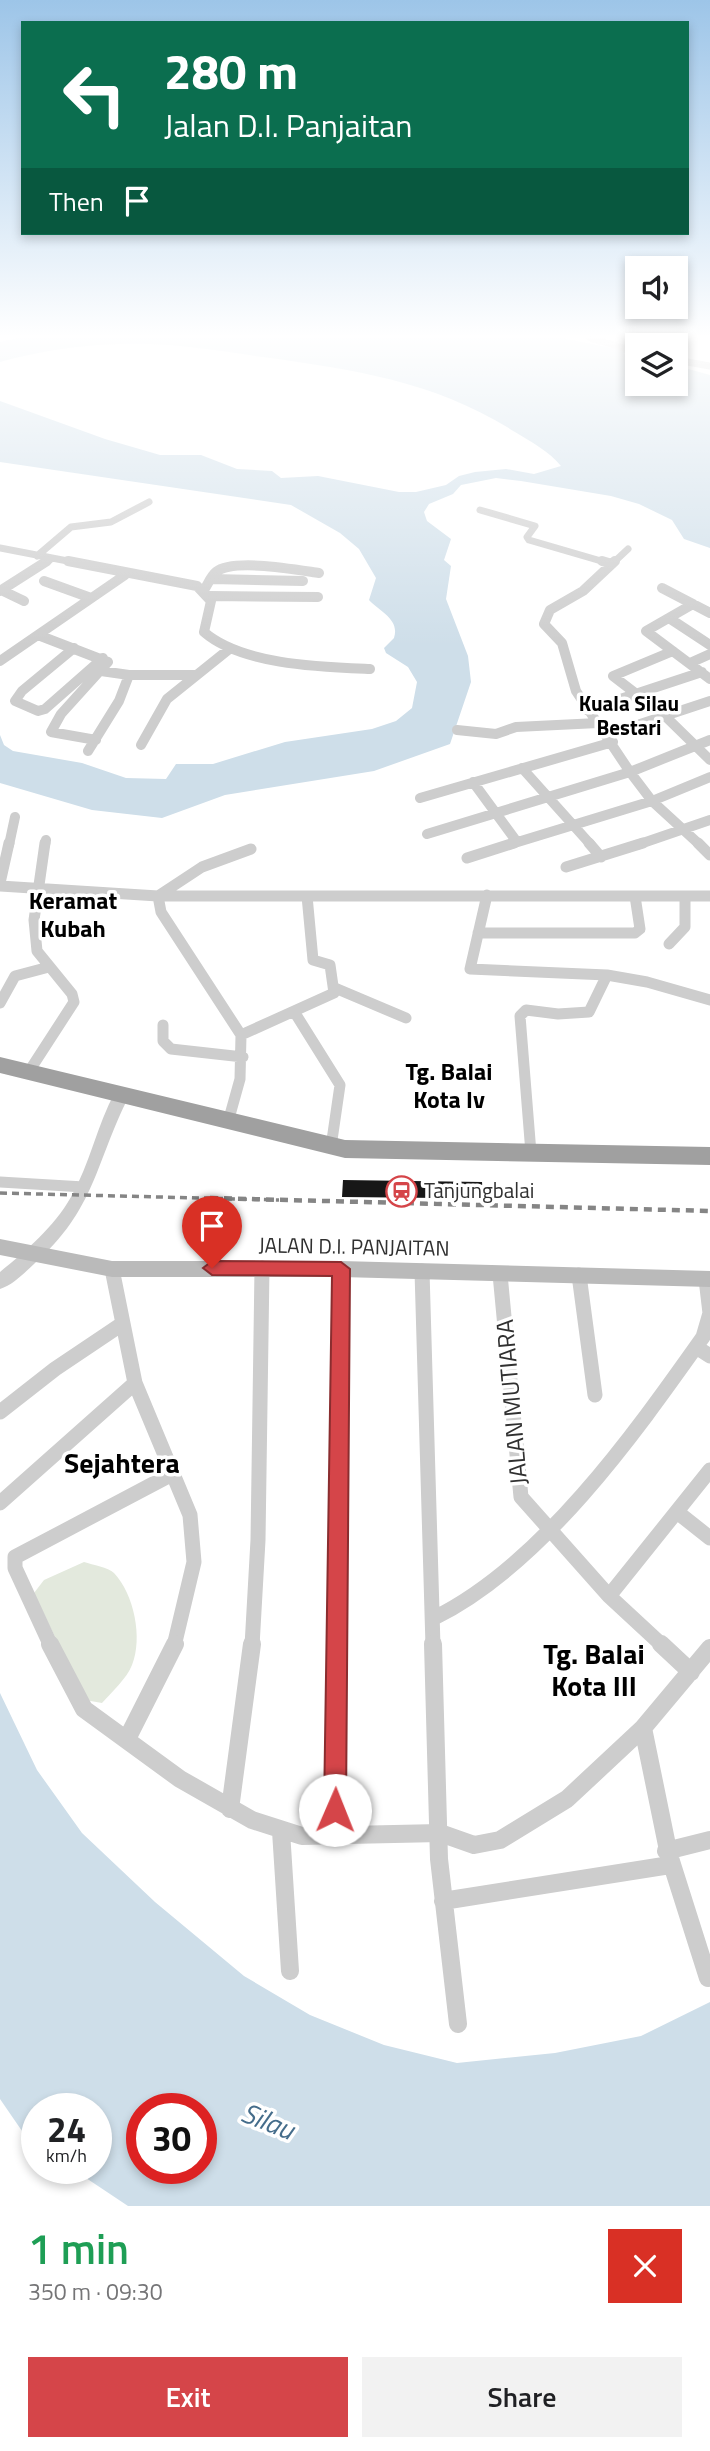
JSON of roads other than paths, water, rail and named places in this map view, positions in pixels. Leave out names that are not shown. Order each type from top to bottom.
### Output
[{"type":"highway","points":[[0,1065],[331,1147],[710,1156]]},
{"type":"main road","name":"JALAN D.I. PANJAITAN","points":[[0,1247],[112,1269],[341,1269],[708,1279]]},
{"type":"street","points":[[37,556],[71,527],[111,522],[149,502]]},
{"type":"street","points":[[480,510],[535,526],[527,537],[529,540],[612,564]]},
{"type":"street","points":[[0,548],[125,575],[180,583],[207,593],[318,597]]},
{"type":"street","points":[[628,549],[583,592],[550,610],[544,620],[548,629],[562,643],[570,680],[587,710],[610,739],[630,772],[652,801],[710,855]]},
{"type":"street","points":[[1,591],[51,559]]},
{"type":"street","points":[[318,572],[282,568],[219,570],[207,593],[204,632],[228,650],[331,668],[370,668]]},
{"type":"street","points":[[0,661],[125,575]]},
{"type":"street","points":[[212,579],[303,581]]},
{"type":"street","points":[[44,581],[91,598]]},
{"type":"street","points":[[662,588],[710,613]]},
{"type":"street","points":[[1,591],[24,601]]},
{"type":"street","points":[[693,604],[645,630],[706,676]]},
{"type":"street","points":[[669,618],[710,645]]},
{"type":"street","points":[[38,635],[103,658],[108,664],[61,714],[51,732],[96,740]]},
{"type":"street","points":[[61,714],[27,707],[14,699],[74,648]]},
{"type":"street","points":[[141,745],[167,698],[228,650]]},
{"type":"street","points":[[673,651],[613,674],[664,716],[710,760]]},
{"type":"street","points":[[690,663],[710,654]]},
{"type":"street","points":[[45,709],[103,658]]},
{"type":"street","points":[[101,671],[129,675],[195,675]]},
{"type":"street","points":[[88,751],[120,699],[129,675]]},
{"type":"street","points":[[587,710],[706,676]]},
{"type":"street","points":[[419,798],[610,739],[664,716],[710,701]]},
{"type":"street","points":[[457,730],[496,734],[516,727],[598,723]]},
{"type":"street","points":[[427,834],[630,772],[710,740]]},
{"type":"street","points":[[522,768],[601,857]]},
{"type":"street","points":[[467,858],[652,801],[710,777]]},
{"type":"street","points":[[473,782],[517,842]]},
{"type":"street","points":[[15,817],[0,885],[158,896],[710,896]]},
{"type":"street","points":[[566,867],[684,831],[710,820]]},
{"type":"street","points":[[28,1073],[74,1002],[72,993],[37,951],[34,919],[46,840]]},
{"type":"street","points":[[158,896],[203,865],[226,855],[251,849]]},
{"type":"street","points":[[487,895],[469,963],[471,969],[607,975],[647,982],[710,1000]]},
{"type":"street","points":[[158,896],[161,912],[241,1035],[243,1057],[237,1095],[228,1122]]},
{"type":"street","points":[[241,1035],[295,1013],[334,993],[330,965],[313,960],[307,896]]},
{"type":"street","points":[[478,933],[629,935],[640,929],[635,896]]},
{"type":"street","points":[[669,944],[685,927],[685,896]]},
{"type":"street","points":[[0,1003],[15,976],[49,967]]},
{"type":"street","points":[[531,1153],[520,1016],[526,1010],[558,1014],[589,1012],[607,975]]},
{"type":"street","points":[[335,988],[348,991],[406,1018]]},
{"type":"street","points":[[295,1013],[341,1085],[331,1147]]},
{"type":"street","points":[[163,1026],[163,1041],[171,1049],[243,1057]]},
{"type":"street","points":[[0,1282],[34,1255],[61,1226],[85,1187],[106,1124],[121,1096]]},
{"type":"street","points":[[0,1182],[85,1187]]},
{"type":"street","points":[[230,1809],[246,1732],[253,1663],[262,1268]]},
{"type":"street","points":[[112,1269],[135,1383],[174,1473],[192,1529],[194,1562],[178,1639],[127,1739]]},
{"type":"street","points":[[335,1837],[341,1269]]},
{"type":"street","points":[[422,1271],[439,1859],[458,2024]]},
{"type":"street","name":"JALAN MUTIARA","points":[[500,1273],[518,1489],[527,1506],[548,1531],[609,1596],[691,1672]]},
{"type":"street","points":[[579,1275],[596,1395]]},
{"type":"street","points":[[434,1618],[470,1598],[548,1531],[632,1436],[703,1336],[710,1313],[708,1279]]},
{"type":"street","points":[[0,1412],[55,1369],[122,1324]]},
{"type":"street","points":[[696,1347],[710,1356]]},
{"type":"street","points":[[0,1503],[135,1383]]},
{"type":"street","points":[[174,1473],[23,1551],[14,1562],[75,1696],[84,1709],[180,1779],[230,1809],[281,1831],[335,1837],[440,1833],[474,1844],[500,1840],[567,1799],[643,1728],[710,1648]]},
{"type":"street","points":[[609,1596],[677,1512],[707,1480]]},
{"type":"street","points":[[677,1512],[710,1538]]},
{"type":"street","points":[[643,1728],[668,1858],[708,1978]]},
{"type":"street","points":[[281,1831],[290,1972]]},
{"type":"street","points":[[443,1901],[668,1858],[710,1840]]},
{"type":"water","points":[[0,441],[112,441],[160,455],[201,455],[237,469],[272,471],[281,478],[318,476],[399,492],[416,492],[446,485],[459,476],[475,472],[506,469],[534,474],[561,466],[530,441],[710,441],[710,548],[684,539],[672,520],[639,504],[611,496],[521,481],[496,478],[461,485],[453,494],[429,504],[424,512],[427,521],[451,539],[444,560],[451,566],[446,599],[468,656],[471,682],[450,744],[374,771],[225,795],[162,818],[92,810],[0,783],[0,735],[4,745],[13,751],[82,763],[126,778],[166,779],[176,764],[213,764],[285,742],[372,729],[396,721],[412,708],[417,682],[408,667],[386,653],[384,648],[394,638],[395,631],[388,616],[369,600],[376,578],[359,549],[340,533],[291,505],[0,462]]},
{"type":"water","name":"Silau","points":[[0,1693],[37,1770],[82,1833],[155,1902],[244,1976],[310,2015],[384,2045],[457,2063],[555,2053],[641,2036],[710,2002],[710,2206],[128,2206],[95,2184],[112,2184],[112,2093],[21,2093],[21,2130],[0,2099]]},
{"type":"railway","points":[[0,1193],[279,1200]]},
{"type":"railway","points":[[210,1198],[710,1211]]},
{"type":"place","name":"Tanjungbalai","points":[[401,1191]]},
{"type":"district","name":"Kuala Silau Bestari","points":[[629,716]]},
{"type":"district","name":"Keramat Kubah","points":[[73,915]]},
{"type":"district","name":"Tg. Balai Kota Iv","points":[[449,1086]]},
{"type":"district","name":"Sejahtera","points":[[122,1463]]},
{"type":"district","name":"Tg. Balai Kota III","points":[[594,1670]]}]
